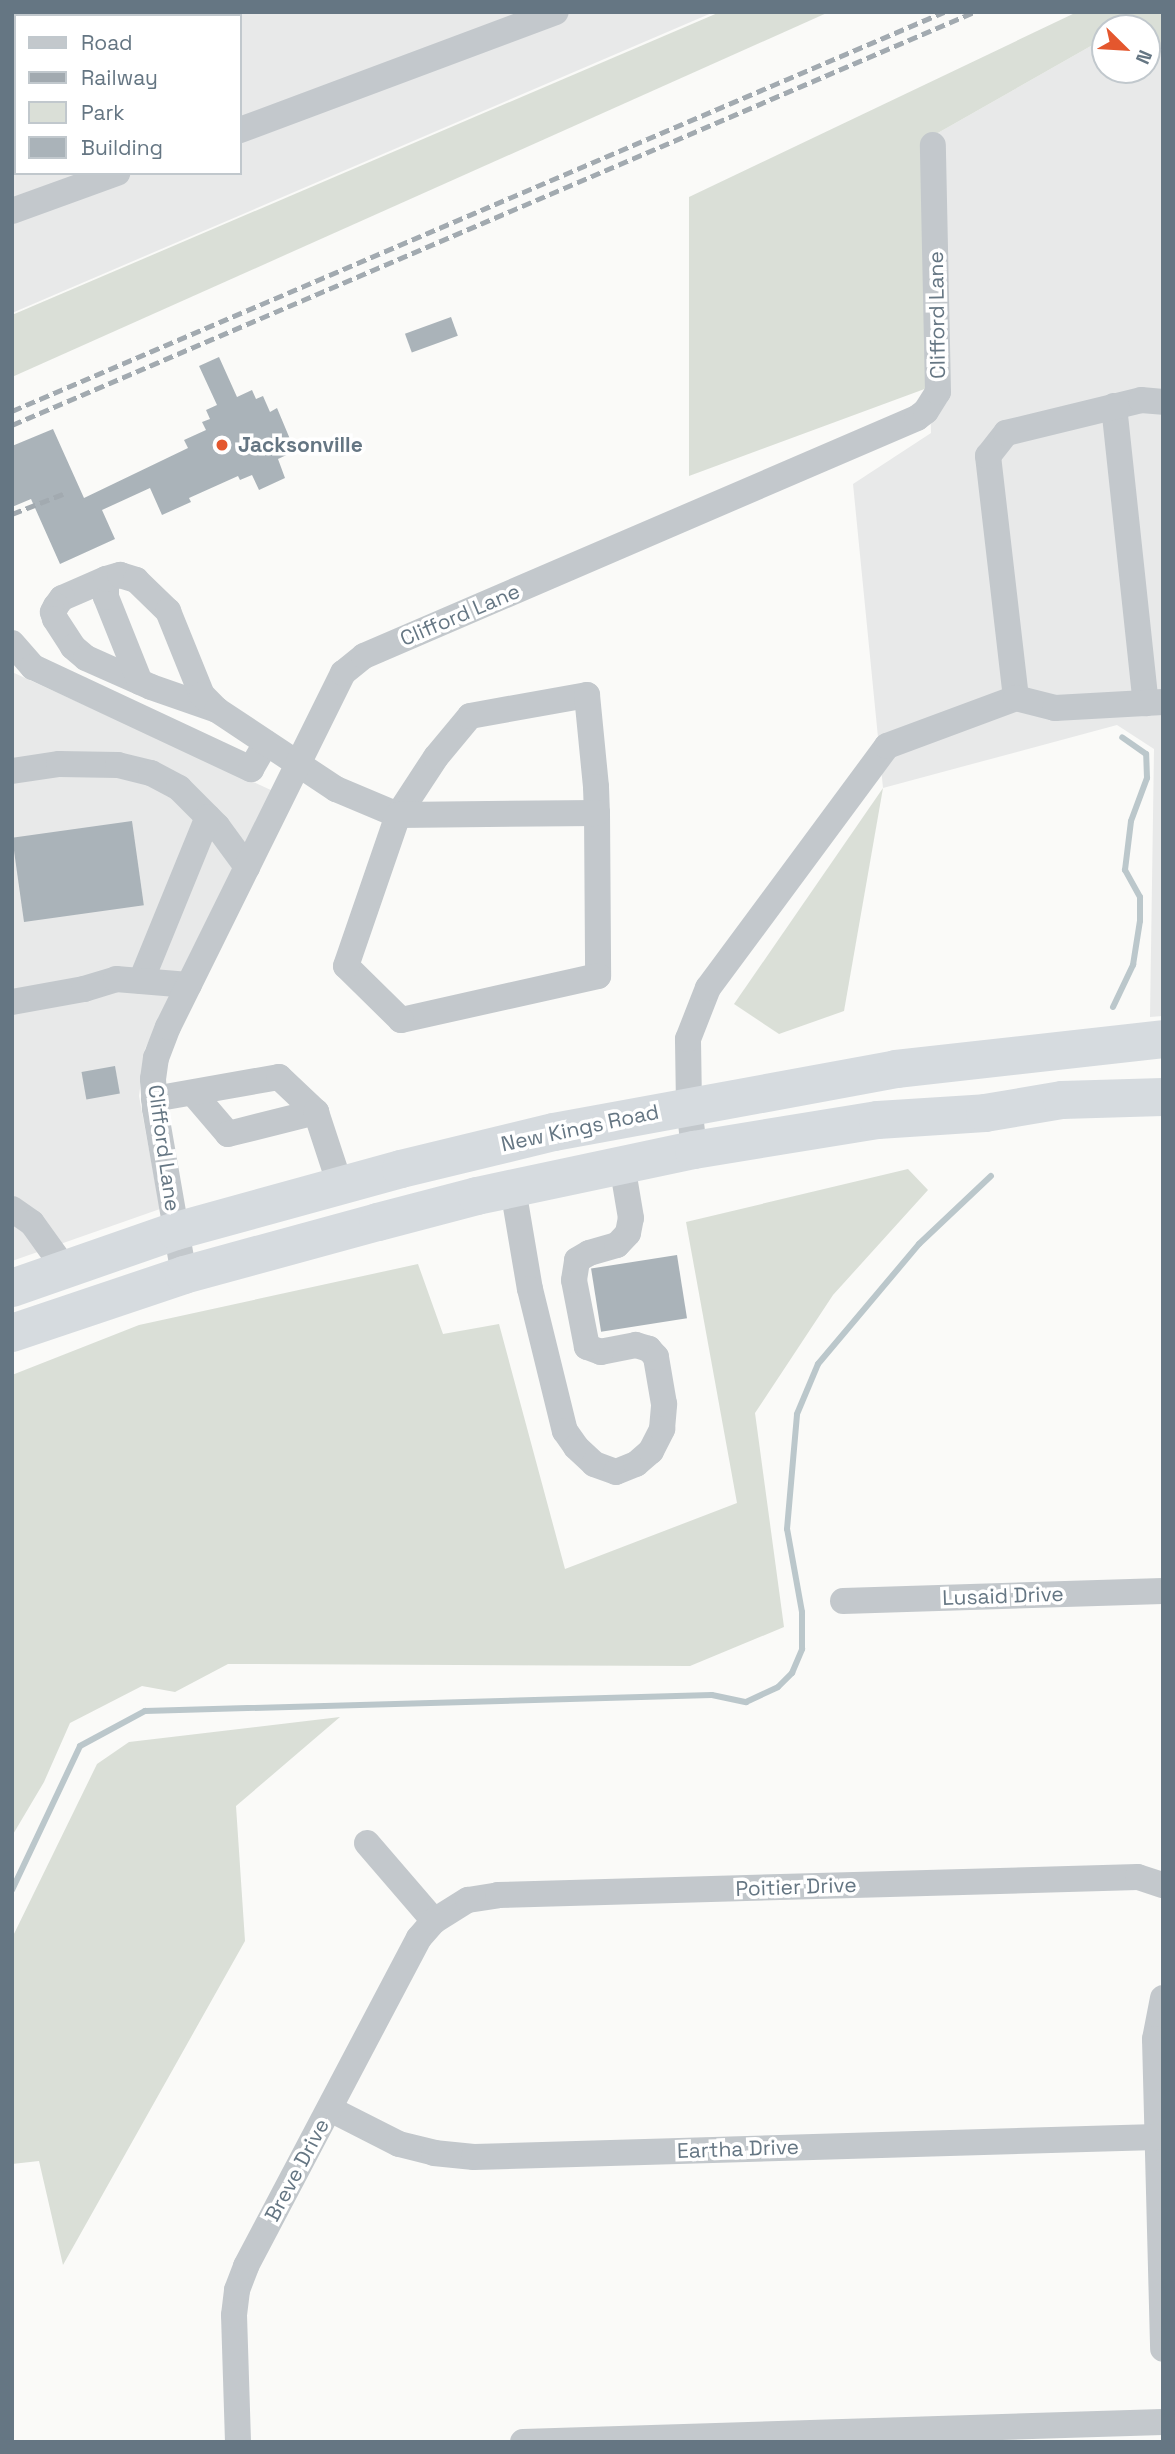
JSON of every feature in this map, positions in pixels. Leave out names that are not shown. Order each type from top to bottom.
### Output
[{"type":"highway","name":"New Kings Road","points":[[12,1287],[176,1231],[341,1185],[554,1132],[689,1105],[897,1069],[1163,1039]]},
{"type":"highway","points":[[12,1333],[184,1275],[513,1189],[694,1150],[878,1120],[985,1112],[1062,1100],[1163,1097]]},
{"type":"street","points":[[242,129],[556,12]]},
{"type":"street","name":"Clifford Lane","points":[[184,1275],[154,1099],[156,1058],[189,985],[343,673],[364,656],[917,418],[926,411],[938,392],[933,145]]},
{"type":"street","points":[[12,211],[111,175]]},
{"type":"street","points":[[1016,698],[988,456],[1006,433],[1141,400],[1163,402]]},
{"type":"street","points":[[694,1150],[689,1105],[688,1038],[708,989],[887,746],[1016,698],[1055,708],[1154,703],[1114,407]]},
{"type":"street","points":[[217,710],[86,659],[73,647],[53,612],[62,598],[120,575],[136,580],[155,595],[168,611],[202,695],[217,710],[336,789],[398,815],[597,813]]},
{"type":"street","points":[[106,579],[106,597],[140,682]]},
{"type":"street","points":[[12,643],[33,667],[251,769],[265,743]]},
{"type":"street","points":[[587,695],[597,813],[598,976],[401,1020],[346,966],[398,815],[436,757],[470,716],[587,695]]},
{"type":"street","points":[[12,771],[60,764],[118,765],[151,773],[179,788],[208,817],[247,867]]},
{"type":"street","points":[[141,981],[208,817]]},
{"type":"street","points":[[12,1002],[84,989],[117,979],[189,985]]},
{"type":"street","points":[[154,1099],[204,1106],[279,1077],[304,1100],[341,1185]]},
{"type":"street","points":[[204,1106],[228,1134],[304,1100]]},
{"type":"street","points":[[587,1347],[574,1269],[577,1260],[589,1253],[617,1245],[628,1233],[631,1218],[622,1165]]},
{"type":"street","points":[[513,1189],[530,1289],[565,1430],[576,1447],[594,1464],[616,1472],[636,1464],[651,1451],[662,1429],[664,1404],[656,1357],[649,1349],[636,1345],[601,1353],[587,1347],[547,1357]]},
{"type":"street","points":[[12,1209],[32,1223],[65,1269]]},
{"type":"street","name":"Lusaid Drive","points":[[843,1601],[1163,1591]]},
{"type":"street","points":[[367,1843],[434,1921]]},
{"type":"street","name":"Poitier Drive","points":[[434,1921],[468,1900],[498,1895],[1138,1877],[1163,1885]]},
{"type":"street","name":"Breve Drive","points":[[238,2442],[234,2315],[237,2290],[246,2266],[419,1938],[434,1921]]},
{"type":"street","points":[[1163,1998],[1156,2039],[1163,2348]]},
{"type":"street","name":"Eartha Drive","points":[[330,2109],[399,2144],[434,2153],[474,2157],[1157,2137]]},
{"type":"street","points":[[523,2442],[1163,2422]]},
{"type":"shaded area","points":[[12,12],[714,12],[12,313]]},
{"type":"shaded area","points":[[1091,46],[1091,84],[1161,84],[1161,53],[1163,54],[1163,1016],[1150,1017],[1154,749],[1117,725],[883,788],[853,484],[931,433],[922,142]]},
{"type":"shaded area","points":[[12,672],[273,791],[145,1049],[139,1096],[160,1209],[12,1261]]},
{"type":"green space","points":[[720,12],[829,12],[12,377],[12,315]]},
{"type":"green space","points":[[1077,12],[1163,12],[1163,54],[1161,14],[1091,14],[1091,46],[922,142],[930,387],[689,476],[689,197]]},
{"type":"green space","points":[[883,788],[844,1011],[779,1034],[734,1004]]},
{"type":"green space","points":[[908,1169],[928,1190],[833,1295],[755,1413],[784,1627],[690,1666],[228,1664],[175,1692],[142,1686],[70,1723],[44,1782],[12,1836],[12,1375],[139,1325],[418,1264],[443,1334],[499,1324],[565,1569],[737,1503],[686,1222]]},
{"type":"green space","points":[[340,1717],[236,1806],[245,1941],[63,2265],[39,2161],[12,2164],[12,1938],[97,1764],[129,1742]]},
{"type":"building","points":[[451,317],[458,336],[412,353],[405,334]]},
{"type":"building","points":[[219,357],[237,397],[252,390],[256,399],[263,396],[270,412],[277,408],[295,451],[278,459],[285,478],[259,490],[252,475],[240,480],[238,476],[189,498],[191,502],[162,515],[150,488],[102,510],[115,539],[60,564],[31,499],[12,507],[12,446],[53,429],[84,498],[188,448],[184,440],[206,430],[202,422],[210,419],[206,410],[217,405],[199,366]]},
{"type":"building","points":[[132,821],[144,905],[24,922],[12,838]]},
{"type":"building","points":[[115,1066],[120,1094],[86,1099],[82,1072]]},
{"type":"building","points":[[677,1255],[687,1318],[601,1332],[591,1269]]},
{"type":"waterway","points":[[1113,1007],[1133,965],[1140,921],[1140,897],[1125,870],[1131,821],[1147,778],[1146,754],[1122,737]]},
{"type":"waterway","points":[[12,1890],[80,1746],[145,1711],[712,1695],[746,1702],[778,1687],[792,1673],[802,1649],[802,1612],[787,1529],[797,1414],[818,1364],[919,1244],[991,1176]]},
{"type":"railway","points":[[12,411],[944,12]]},
{"type":"railway","points":[[12,425],[974,12]]},
{"type":"railway","points":[[12,514],[63,494]]},
{"type":"place","name":"Jacksonville","points":[[222,445]]}]
